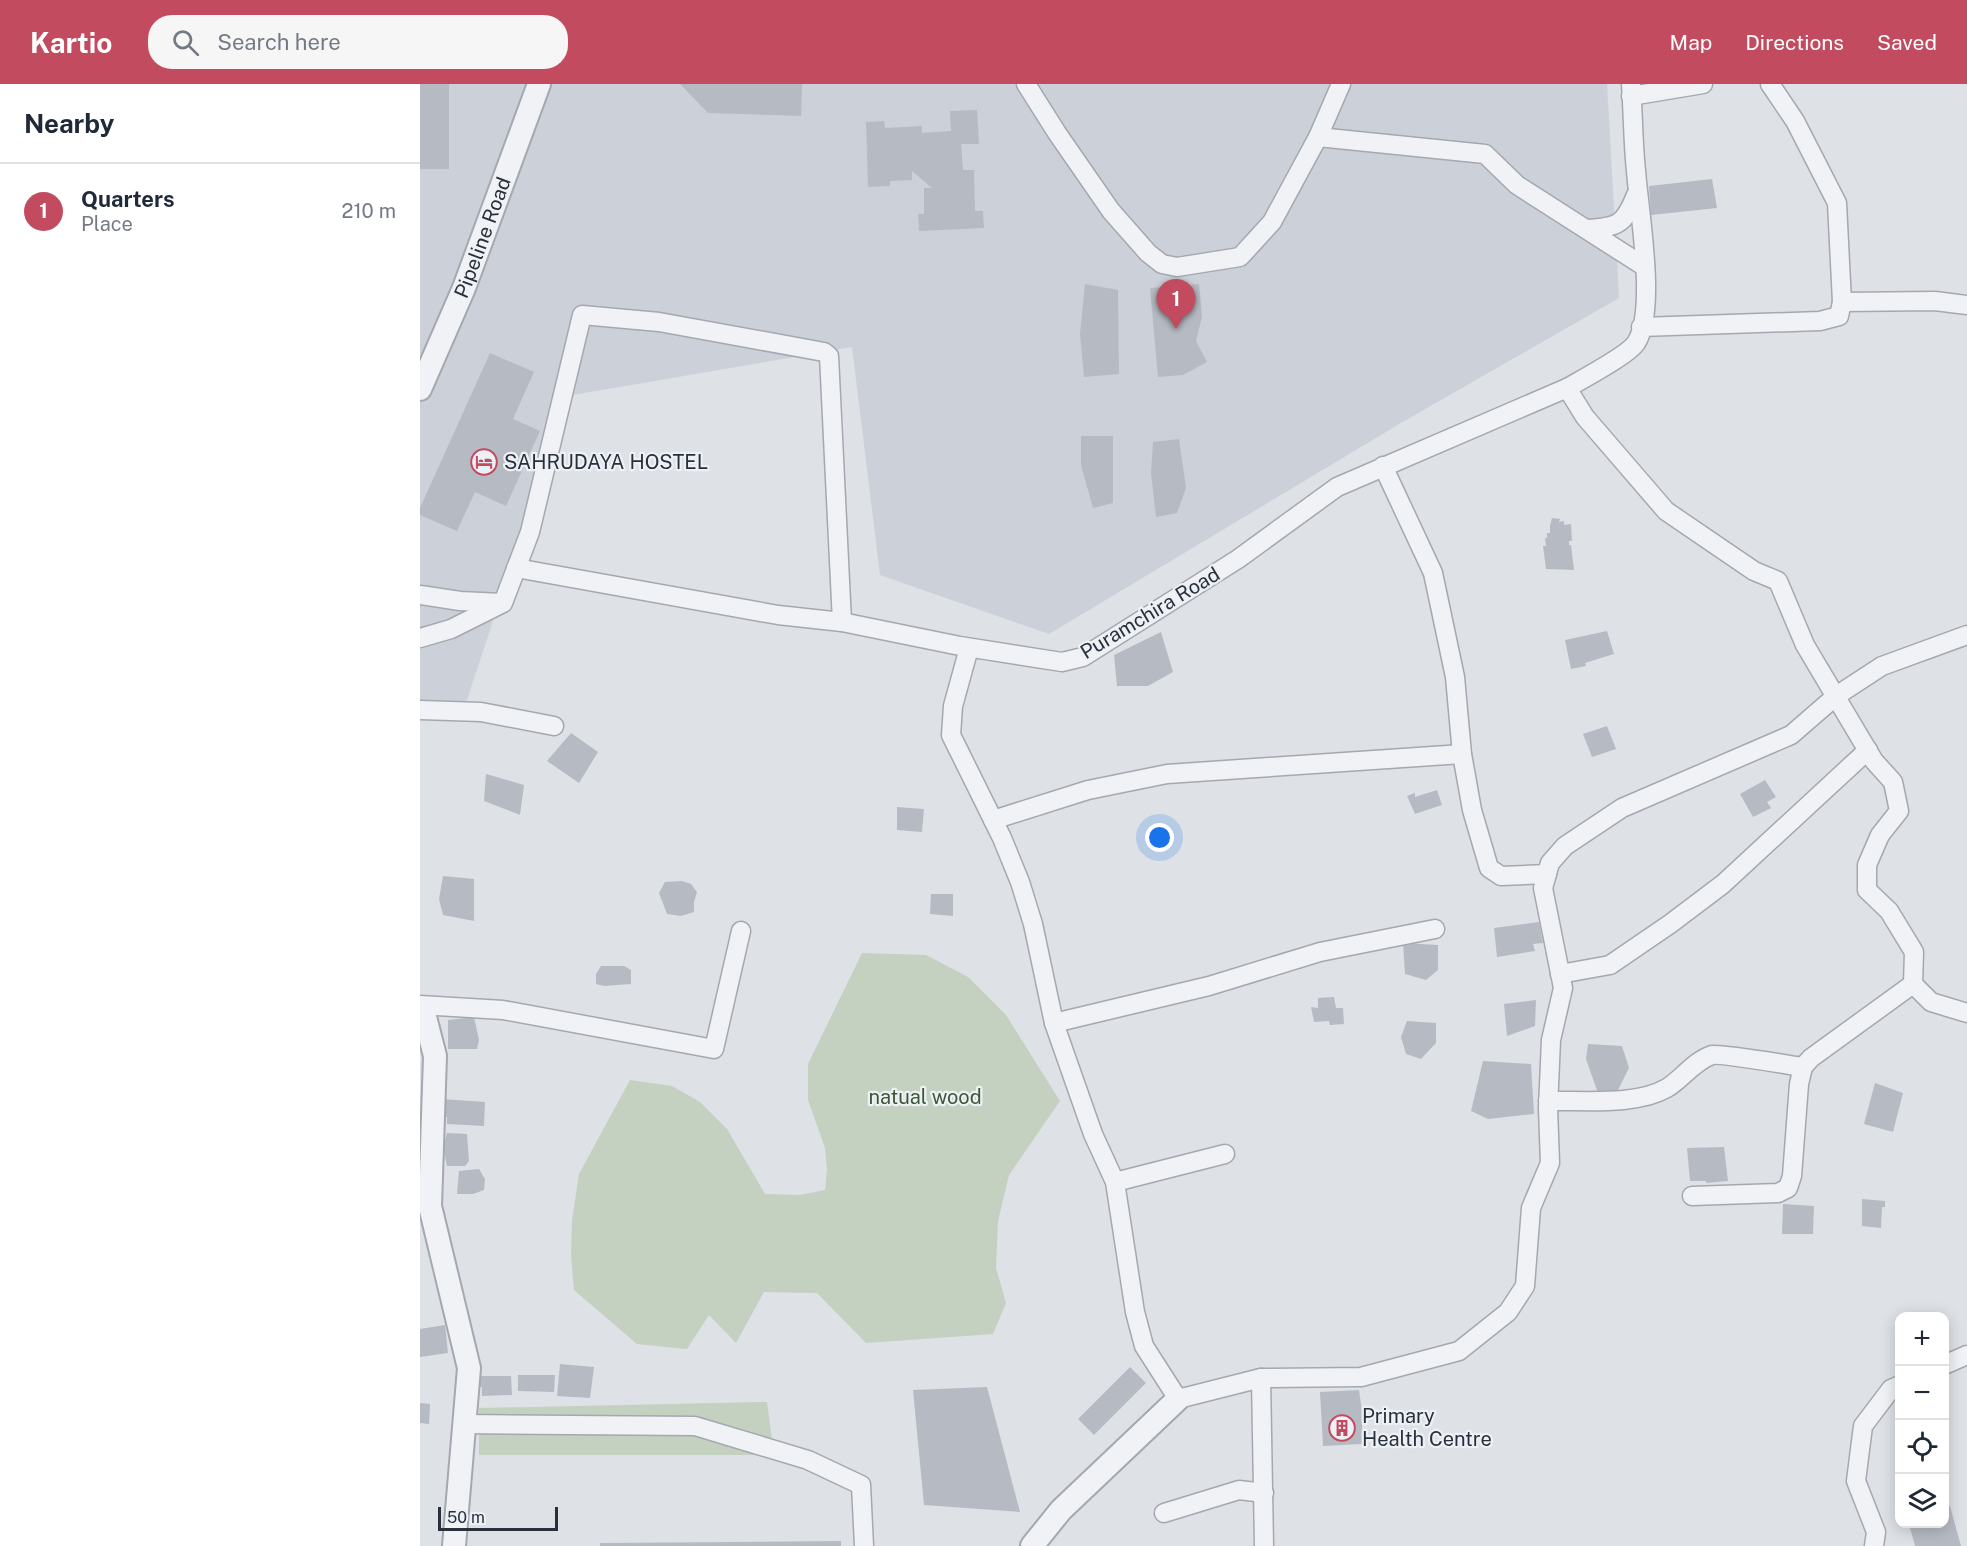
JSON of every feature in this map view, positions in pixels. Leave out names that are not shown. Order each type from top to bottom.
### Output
[{"type":"street","name":"Pipeline Road","points":[[420,389],[464,288],[539,84]]},
{"type":"street","points":[[1026,84],[1111,211],[1148,253],[1162,264],[1177,267],[1240,257],[1272,222],[1318,137],[1341,84]]},
{"type":"street","points":[[1703,84],[1631,90],[1645,267],[1646,315],[1641,327],[1820,321],[1839,316],[1842,302],[1837,203],[1796,121],[1770,84]]},
{"type":"street","points":[[1318,137],[1485,154],[1517,185],[1645,267]]},
{"type":"street","points":[[1587,229],[1610,227],[1627,217],[1638,190]]},
{"type":"street","points":[[1842,302],[1935,301],[1967,305]]},
{"type":"street","points":[[422,639],[451,629],[503,603],[530,532],[582,315],[659,322],[824,352],[830,356],[842,622]]},
{"type":"street","name":"Puramchira Road","points":[[516,568],[778,615],[842,622],[969,648],[1062,662],[1083,657],[1238,560],[1337,487],[1567,388],[1636,344],[1641,327]]},
{"type":"street","points":[[1567,388],[1585,417],[1666,511],[1754,571],[1778,581],[1805,645],[1874,761],[1893,782],[1899,811],[1880,835],[1867,865],[1867,890],[1889,911],[1914,952],[1913,984],[1931,1002],[1967,1013]]},
{"type":"street","points":[[1383,466],[1432,573],[1455,677],[1462,754],[1472,810],[1489,868],[1500,876],[1547,873]]},
{"type":"street","points":[[420,595],[460,601],[503,603]]},
{"type":"street","points":[[1032,1546],[1061,1510],[1178,1399],[1262,1378],[1361,1377],[1459,1351],[1508,1312],[1526,1286],[1531,1208],[1550,1163],[1548,1101],[1551,1040],[1563,988],[1543,888],[1550,863],[1565,846],[1622,808],[1791,735],[1836,696],[1882,666],[1967,635]]},
{"type":"street","points":[[969,648],[953,706],[951,735],[993,820],[1020,882],[1037,941],[1054,1023],[1094,1134],[1115,1182],[1135,1312],[1144,1346],[1178,1399]]},
{"type":"street","points":[[420,710],[481,712],[554,726]]},
{"type":"street","points":[[1560,974],[1610,965],[1670,924],[1723,884],[1868,750]]},
{"type":"street","points":[[993,820],[1088,790],[1167,774],[1462,754]]},
{"type":"street","points":[[1054,1023],[1209,986],[1320,952],[1435,929]]},
{"type":"street","points":[[420,1005],[503,1010],[714,1049],[741,932]]},
{"type":"street","points":[[1692,1196],[1778,1193],[1788,1188],[1792,1176],[1799,1084],[1803,1067],[1811,1058],[1913,984]]},
{"type":"street","points":[[420,1015],[425,1017],[435,1056],[430,1206],[469,1368],[454,1546]]},
{"type":"street","points":[[1548,1101],[1651,1096],[1669,1087],[1689,1069],[1713,1055],[1803,1067]]},
{"type":"street","points":[[1115,1182],[1225,1154]]},
{"type":"street","points":[[1949,1363],[1967,1355]]},
{"type":"street","points":[[1262,1378],[1263,1546]]},
{"type":"street","points":[[1874,1546],[1876,1532],[1856,1481],[1863,1426],[1891,1389],[1895,1387]]},
{"type":"street","points":[[464,1424],[695,1426],[808,1460],[861,1485],[864,1546]]},
{"type":"street","points":[[1164,1514],[1239,1490],[1264,1493]]},
{"type":"shaded area","points":[[420,84],[1607,84],[1619,298],[1401,423],[1049,634],[880,575],[852,347],[567,396],[461,718],[420,708]]},
{"type":"green space","name":"natual wood","points":[[862,953],[926,955],[968,977],[1006,1015],[1060,1101],[1009,1175],[998,1221],[996,1268],[1006,1303],[993,1334],[866,1343],[817,1293],[764,1292],[736,1343],[709,1315],[687,1349],[637,1344],[574,1290],[571,1255],[572,1221],[579,1174],[630,1080],[672,1086],[700,1102],[727,1129],[765,1194],[800,1195],[825,1190],[827,1170],[825,1148],[808,1100],[808,1064]]},
{"type":"green space","points":[[767,1402],[774,1455],[479,1455],[479,1408]]},
{"type":"building","points":[[420,84],[449,84],[449,169],[420,169]]},
{"type":"building","points":[[680,84],[802,84],[801,116],[708,113]]},
{"type":"building","points":[[977,110],[979,144],[961,144],[963,170],[974,170],[975,211],[983,211],[984,228],[919,231],[918,214],[924,214],[924,188],[932,188],[912,171],[912,180],[890,181],[890,186],[868,187],[866,122],[884,121],[885,128],[922,126],[922,133],[951,131],[950,111]]},
{"type":"building","points":[[1712,179],[1717,208],[1651,215],[1649,186]]},
{"type":"building","points":[[1085,284],[1118,290],[1119,374],[1084,377],[1080,334]]},
{"type":"building","points":[[1199,284],[1202,317],[1196,341],[1207,362],[1183,375],[1158,377],[1150,288]]},
{"type":"building","name":"SAHRUDAYA HOSTEL","points":[[490,353],[534,372],[513,419],[540,431],[506,506],[475,492],[457,531],[420,515],[420,508]]},
{"type":"building","points":[[1081,436],[1113,436],[1113,503],[1093,508],[1081,465]]},
{"type":"building","points":[[1179,439],[1186,488],[1177,513],[1156,517],[1151,473],[1153,442]]},
{"type":"building","points":[[1552,518],[1560,519],[1559,522],[1564,521],[1564,525],[1571,524],[1572,541],[1569,541],[1569,545],[1571,545],[1574,570],[1546,569],[1543,546],[1546,546],[1545,538],[1547,538],[1547,533],[1550,533]]},
{"type":"building","points":[[1607,631],[1614,654],[1585,663],[1586,666],[1571,669],[1565,640]]},
{"type":"building","points":[[1161,632],[1173,672],[1148,686],[1117,686],[1114,655]]},
{"type":"building","points":[[1607,726],[1616,749],[1592,757],[1583,734]]},
{"type":"building","points":[[571,733],[598,752],[579,783],[547,761]]},
{"type":"building","points":[[486,774],[524,785],[520,815],[484,801]]},
{"type":"building","points":[[1765,780],[1776,797],[1767,802],[1771,808],[1753,817],[1740,794]]},
{"type":"building","points":[[1437,790],[1442,805],[1415,814],[1407,796],[1415,793],[1415,797]]},
{"type":"building","points":[[897,807],[924,809],[922,832],[897,830]]},
{"type":"building","points":[[443,876],[474,879],[474,921],[443,915],[439,899]]},
{"type":"building","points":[[682,881],[691,884],[697,892],[694,912],[681,916],[667,914],[659,893],[665,882]]},
{"type":"building","points":[[931,894],[953,894],[953,916],[930,914]]},
{"type":"building","points":[[1539,922],[1543,943],[1533,944],[1535,951],[1497,957],[1494,928]]},
{"type":"building","points":[[1403,943],[1438,945],[1438,970],[1426,980],[1405,974]]},
{"type":"building","points":[[601,966],[624,966],[631,970],[631,984],[604,986],[596,984],[596,974]]},
{"type":"building","points":[[1334,997],[1336,1008],[1343,1008],[1344,1024],[1330,1025],[1329,1021],[1314,1022],[1311,1007],[1318,1008],[1318,998]]},
{"type":"building","points":[[1536,1000],[1535,1026],[1507,1036],[1504,1004]]},
{"type":"building","points":[[474,1017],[479,1040],[477,1049],[448,1049],[448,1020]]},
{"type":"building","points":[[1407,1021],[1436,1023],[1436,1043],[1421,1059],[1406,1054],[1401,1037]]},
{"type":"building","points":[[1588,1044],[1622,1046],[1629,1068],[1617,1092],[1599,1096],[1586,1059]]},
{"type":"building","points":[[1483,1061],[1531,1064],[1534,1114],[1488,1119],[1471,1111]]},
{"type":"building","points":[[1875,1083],[1903,1093],[1893,1132],[1864,1124]]},
{"type":"building","points":[[441,1099],[485,1102],[484,1126],[447,1124],[447,1117],[441,1117]]},
{"type":"building","points":[[447,1133],[467,1134],[469,1161],[465,1166],[447,1166],[443,1147]]},
{"type":"building","points":[[1724,1147],[1728,1181],[1706,1183],[1706,1181],[1690,1181],[1687,1148]]},
{"type":"building","points":[[479,1169],[485,1179],[484,1190],[473,1194],[457,1194],[459,1171]]},
{"type":"building","points":[[1862,1199],[1885,1201],[1885,1207],[1882,1207],[1881,1228],[1862,1226]]},
{"type":"building","points":[[1783,1204],[1814,1206],[1813,1234],[1782,1234]]},
{"type":"building","points":[[445,1325],[448,1353],[420,1357],[420,1329]]},
{"type":"building","points":[[560,1364],[594,1367],[590,1398],[557,1396]]},
{"type":"building","points":[[1130,1367],[1146,1383],[1094,1435],[1078,1419]]},
{"type":"building","points":[[518,1375],[555,1375],[554,1392],[518,1391]]},
{"type":"building","points":[[475,1376],[511,1376],[512,1395],[482,1396],[482,1387],[475,1387]]},
{"type":"building","points":[[987,1387],[1020,1512],[924,1505],[913,1390]]},
{"type":"building","name":"Primary Health Centre","points":[[1359,1390],[1362,1444],[1323,1446],[1320,1392]]},
{"type":"building","points":[[420,1403],[430,1404],[429,1424],[420,1423]]},
{"type":"building","points":[[1949,1506],[1961,1546],[1915,1546],[1910,1528],[1949,1528]]},
{"type":"building","points":[[841,1541],[841,1546],[600,1546],[600,1543]]},
{"type":"place","name":"Quarters","points":[[1176,329]]},
{"type":"place","name":"SAHRUDAYA HOSTEL","points":[[484,462]]},
{"type":"place","name":"Primary Health Centre","points":[[1342,1428]]}]
